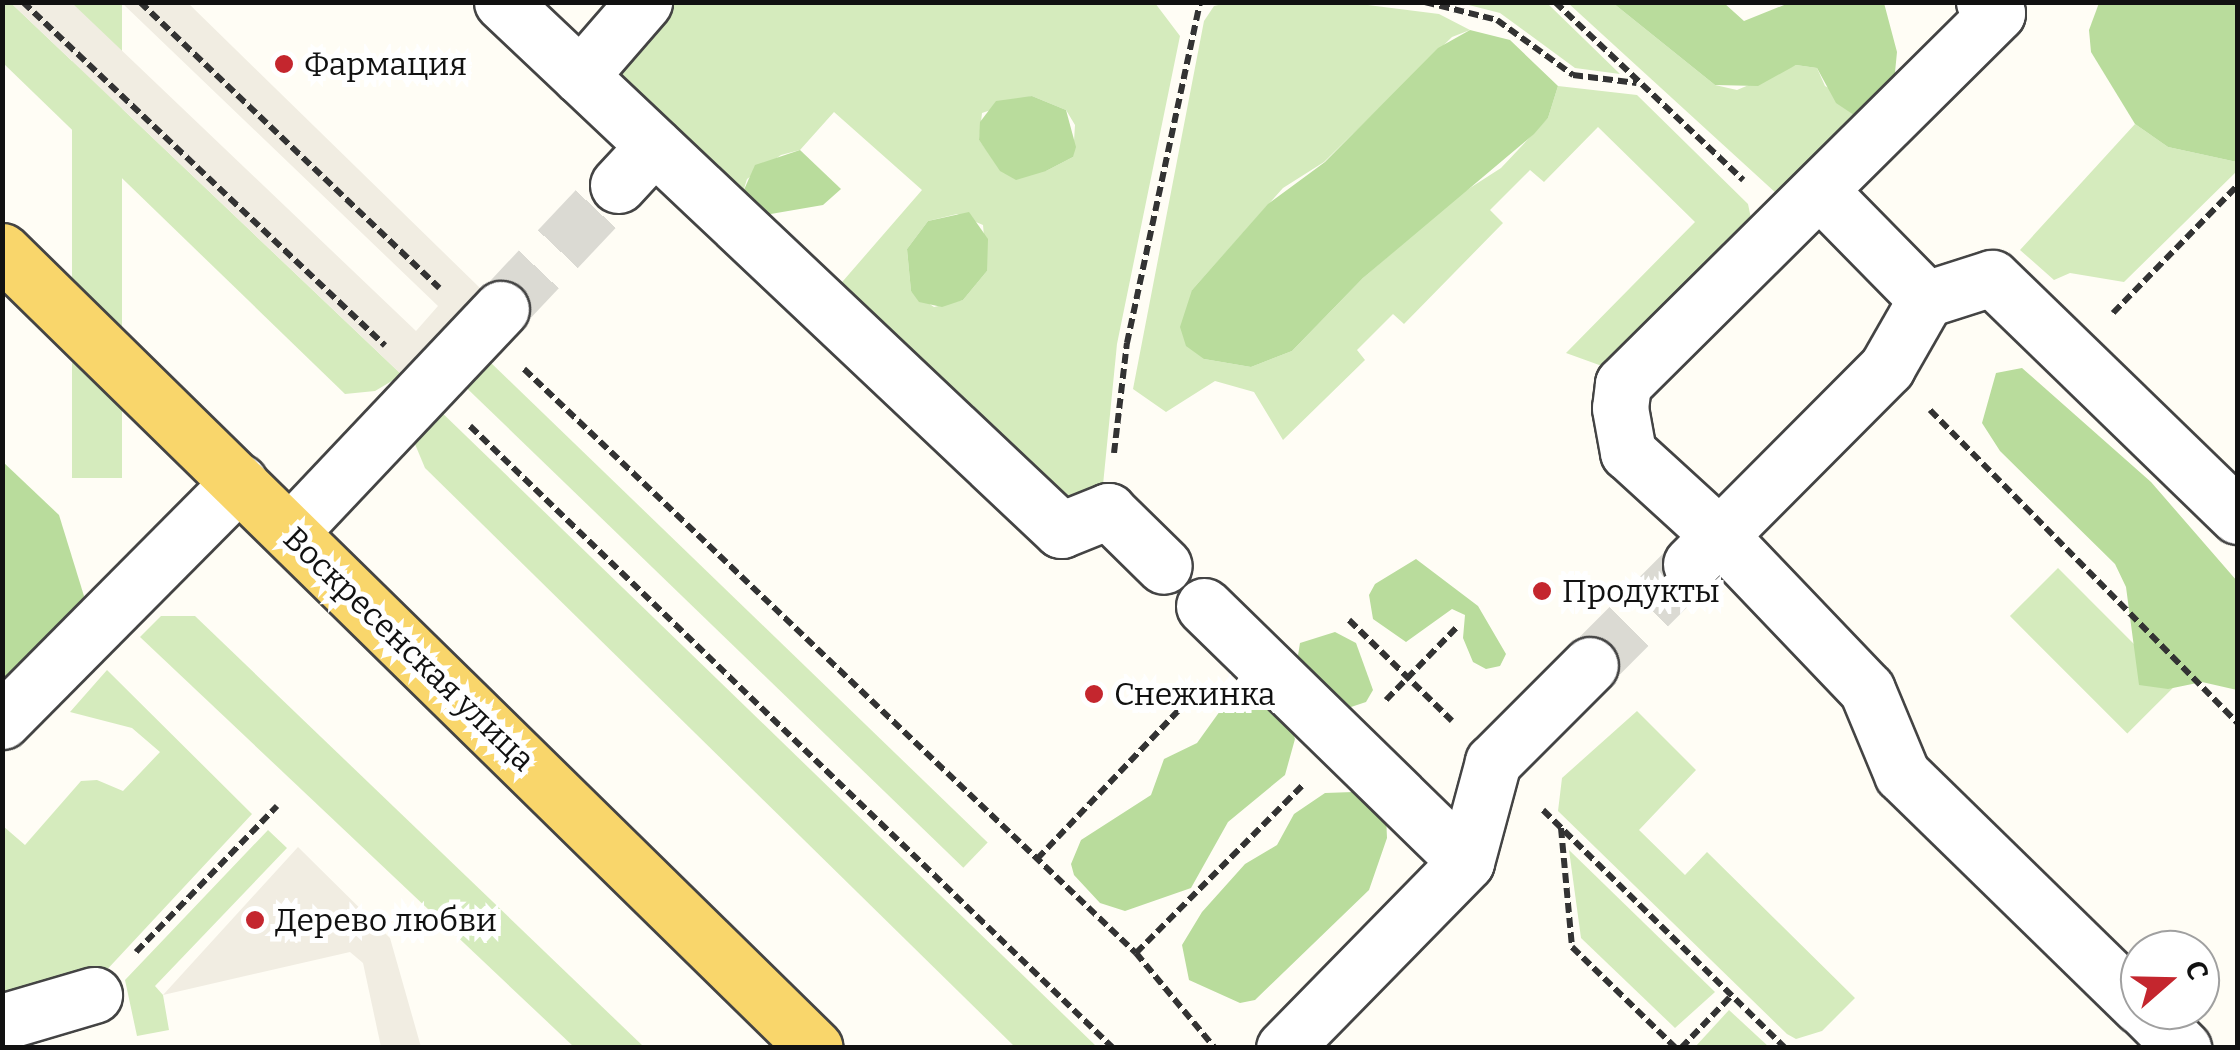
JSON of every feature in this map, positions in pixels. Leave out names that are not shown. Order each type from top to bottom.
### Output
[{"type":"main road","name":"Воскресенская улица","points":[[2,250],[815,1048]]},
{"type":"lane","points":[[502,2],[1061,530],[1108,511],[1164,566]]},
{"type":"lane","points":[[580,76],[644,2]]},
{"type":"lane","points":[[1984,2],[1997,13],[1623,384],[1628,452],[1705,550],[1867,690],[1902,774],[2120,987]]},
{"type":"lane","points":[[618,185],[654,146]]},
{"type":"lane","points":[[1805,207],[1926,299]]},
{"type":"lane","points":[[1705,550],[1887,367],[1926,299],[1992,278],[2238,516]]},
{"type":"lane","points":[[290,532],[492,319]]},
{"type":"lane","points":[[2,722],[239,482]]},
{"type":"lane","points":[[1204,606],[1466,862]]},
{"type":"lane","points":[[1284,1048],[1466,862],[1493,762],[1590,665]]},
{"type":"lane","points":[[2,1022],[94,995]]},
{"type":"lane","points":[[2165,1030],[2183,1048]]},
{"type":"path","points":[[23,2],[428,386],[1113,1048]]},
{"type":"path","points":[[140,2],[492,319],[1136,954],[1215,1048]]},
{"type":"path","points":[[1108,511],[1127,343],[1200,2]]},
{"type":"path","points":[[1424,2],[1498,20],[1574,75],[1638,84]]},
{"type":"path","points":[[1555,2],[1638,84],[1805,207]]},
{"type":"path","points":[[2072,355],[2238,185]]},
{"type":"path","points":[[1887,367],[2238,723]]},
{"type":"path","points":[[1349,620],[1786,1048]]},
{"type":"path","points":[[1136,954],[1457,628]]},
{"type":"path","points":[[1037,859],[1243,644]]},
{"type":"path","points":[[94,995],[278,806]]},
{"type":"path","points":[[1560,826],[1572,947],[1678,1048],[1732,995]]},
{"type":"green space","points":[[1231,2],[1352,3],[1439,14],[1470,30],[1452,37],[1324,162],[1283,188],[1192,290],[1204,359],[1251,367],[1292,351],[1363,278],[1459,195],[1501,168],[1548,118],[1558,86],[1637,95],[1748,204],[1752,223],[1613,370],[1566,353],[1695,222],[1598,127],[1544,182],[1530,170],[1490,210],[1503,223],[1404,324],[1393,314],[1357,350],[1365,360],[1283,440],[1254,392],[1215,381],[1166,412],[1133,389],[1204,21],[1214,6]]},
{"type":"green space","points":[[2,3],[11,3],[402,375],[375,391],[345,394],[3,63]]},
{"type":"green space","points":[[72,3],[122,3],[122,478],[72,478]]},
{"type":"green space","points":[[658,3],[1155,3],[1180,36],[1117,344],[1101,505],[1062,518],[830,296],[922,190],[834,112],[800,150],[781,155],[747,179],[743,192],[602,64]],"holes":[[[1032,96],[1066,110],[1075,125],[1073,157],[1046,171],[996,163],[979,140],[982,113]],[[957,214],[983,225],[987,271],[963,300],[934,307],[911,291],[907,249],[928,221]]]},
{"type":"green space","points":[[1461,3],[1547,3],[1620,74],[1575,68],[1500,13]]},
{"type":"green space","points":[[1568,3],[1613,3],[1715,85],[1737,90],[1796,65],[1817,68],[1825,86],[1877,113],[1789,205]]},
{"type":"green space","points":[[1613,3],[1724,3],[1744,21],[1789,3],[1884,3],[1897,52],[1893,93],[1877,113],[1854,115],[1836,103],[1817,68],[1796,65],[1758,86],[1715,85]]},
{"type":"green space","points":[[2099,3],[2237,3],[2237,162],[2168,147],[2135,124],[2091,52],[2089,30]]},
{"type":"green space","points":[[1470,30],[1510,40],[1558,86],[1548,118],[1534,134],[1363,278],[1292,351],[1251,367],[1204,359],[1186,346],[1180,327],[1192,290],[1268,204],[1325,162],[1438,48]]},
{"type":"green space","points":[[1032,96],[1066,110],[1076,147],[1073,157],[1016,180],[1000,171],[979,140],[980,122],[996,101]]},
{"type":"green space","points":[[2135,124],[2168,147],[2237,162],[2237,171],[2124,282],[2070,273],[2054,280],[2020,250]]},
{"type":"green space","points":[[800,150],[841,189],[823,205],[759,216],[743,192],[755,165]]},
{"type":"green space","points":[[969,212],[988,239],[987,271],[963,300],[942,307],[919,302],[911,291],[907,249],[928,221]]},
{"type":"green space","points":[[487,359],[988,842],[963,868],[463,384]]},
{"type":"green space","points":[[2022,368],[2151,482],[2237,581],[2237,690],[2202,682],[2168,689],[2139,685],[2126,587],[2115,564],[2000,451],[1982,423],[1996,373]]},
{"type":"green space","points":[[434,405],[1097,1047],[1015,1047],[425,468],[412,437]]},
{"type":"green space","points":[[2,461],[59,515],[84,596],[73,640],[2,699]]},
{"type":"green space","points":[[1416,559],[1478,606],[1506,654],[1500,666],[1486,669],[1473,662],[1463,638],[1465,615],[1452,609],[1406,642],[1373,619],[1369,595],[1375,584]]},
{"type":"green space","points":[[2058,568],[2175,685],[2127,733],[2010,616]]},
{"type":"green space","points":[[161,616],[195,616],[644,1047],[574,1047],[140,637]]},
{"type":"green space","points":[[1335,632],[1356,643],[1373,690],[1366,702],[1339,711],[1296,668],[1300,643]]},
{"type":"green space","points":[[107,670],[252,814],[102,975],[3,1001],[3,826],[25,845],[81,781],[97,780],[123,791],[160,752],[132,728],[70,712]]},
{"type":"green space","points":[[1264,702],[1285,712],[1295,739],[1285,775],[1228,822],[1191,888],[1125,911],[1100,903],[1074,875],[1071,864],[1081,840],[1151,795],[1164,759],[1197,743],[1220,711],[1244,712],[1252,703]]},
{"type":"green space","points":[[1637,711],[1696,770],[1639,830],[1685,875],[1707,852],[1855,998],[1822,1031],[1796,1039],[1787,1034],[1558,811],[1562,778]]},
{"type":"green space","points":[[1353,792],[1386,815],[1387,838],[1369,890],[1255,1000],[1240,1003],[1189,980],[1182,945],[1202,912],[1245,864],[1277,845],[1294,814],[1325,793]]},
{"type":"green space","points":[[268,830],[287,848],[155,986],[163,995],[169,1030],[137,1036],[125,980]]},
{"type":"green space","points":[[1569,850],[1715,992],[1675,1028],[1581,938]]},
{"type":"green space","points":[[1729,1010],[1769,1047],[1695,1047]]},
{"type":"shaded area","points":[[11,3],[72,3],[416,331],[438,306],[122,3],[188,3],[481,289],[402,375]]},
{"type":"shaded area","points":[[298,847],[390,938],[421,1047],[381,1047],[363,963],[350,952],[163,995]]},
{"type":"tunnel","points":[[501,309],[618,185]]},
{"type":"tunnel","points":[[1590,665],[1691,564]]},
{"type":"place","name":"Фармация","points":[[284,64]]},
{"type":"place","name":"Продукты","points":[[1542,591]]},
{"type":"place","name":"Снежинка","points":[[1094,694]]},
{"type":"place","name":"Дерево любви","points":[[255,920]]}]
